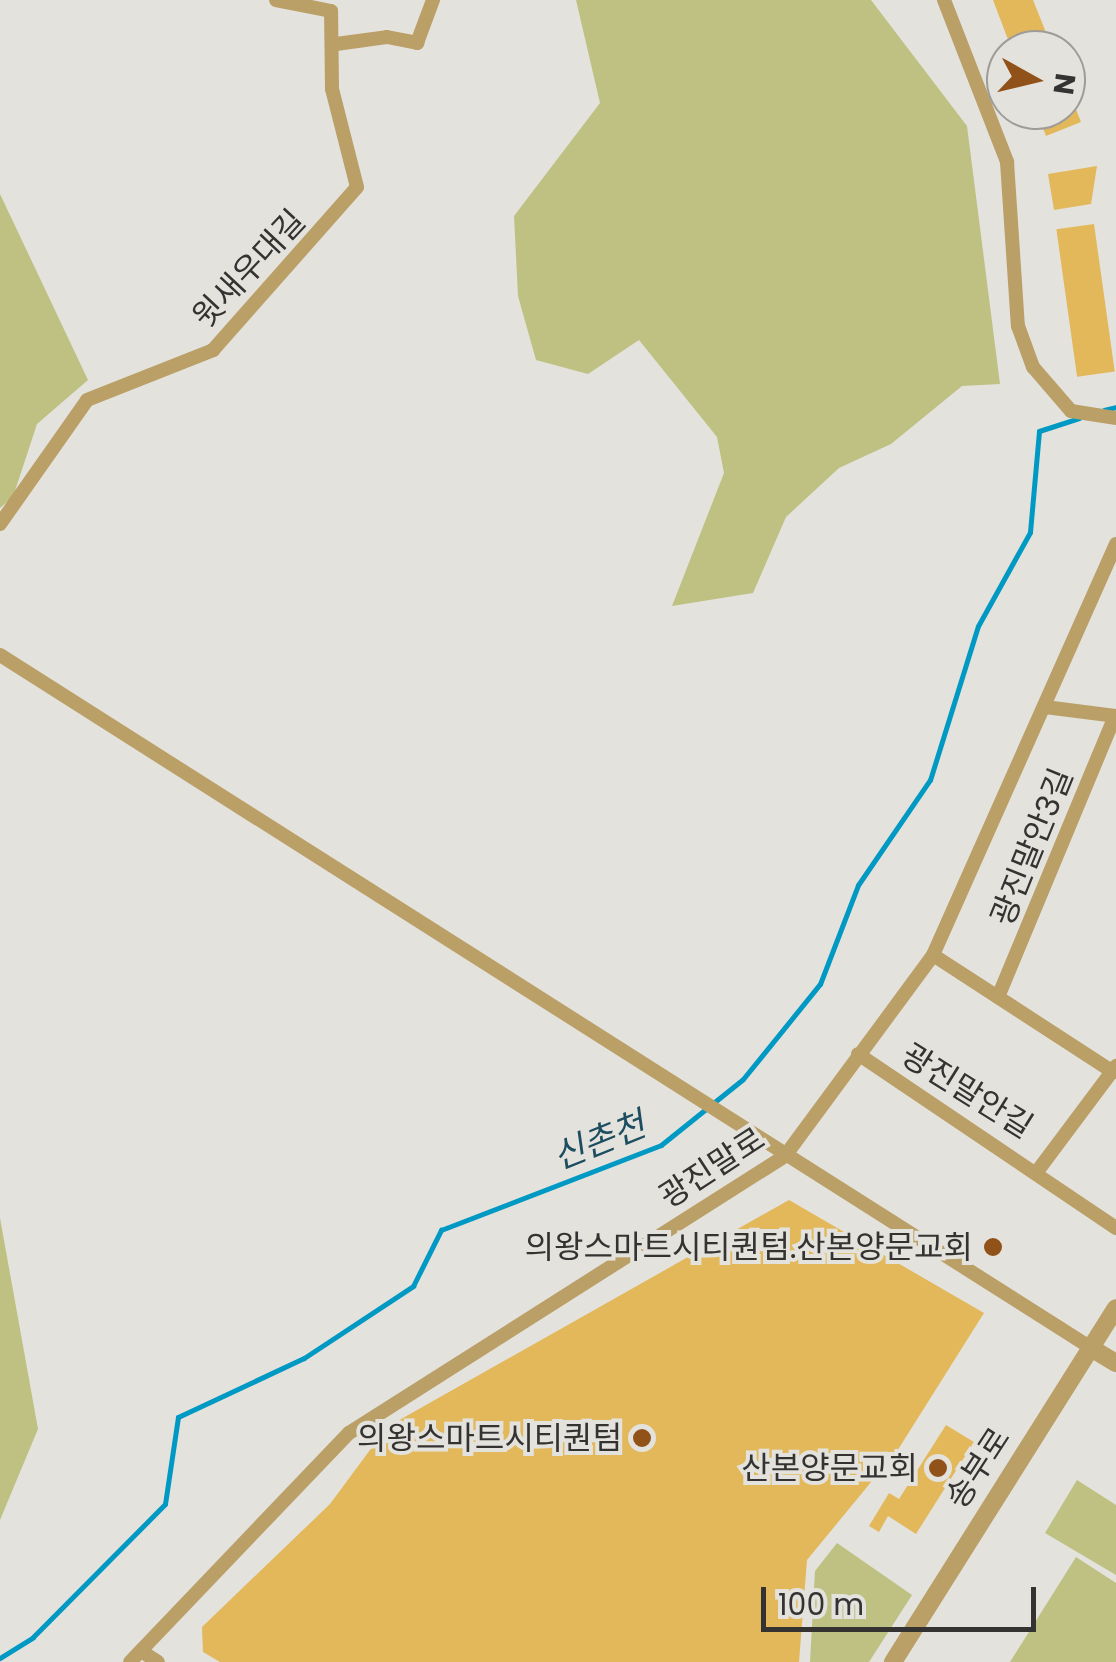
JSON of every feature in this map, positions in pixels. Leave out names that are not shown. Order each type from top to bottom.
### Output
[{"type":"street","points":[[276,0],[331,11],[336,44],[388,37],[417,43],[433,0]]},
{"type":"street","points":[[944,0],[1007,162],[1018,326],[1033,366],[1072,411],[1116,418]]},
{"type":"street","name":"윗새우대길","points":[[0,524],[86,400],[213,350],[344,206],[357,187],[332,89],[336,44]]},
{"type":"street","name":"광진말로","points":[[135,1657],[348,1433],[786,1156],[933,955],[1116,544]]},
{"type":"street","points":[[0,654],[685,1085],[786,1156],[1116,1363]]},
{"type":"street","points":[[1046,707],[1115,716]]},
{"type":"street","name":"광진말안3길","points":[[998,997],[1115,716]]},
{"type":"street","points":[[933,955],[1114,1069]]},
{"type":"street","name":"광진말안길","points":[[858,1054],[1040,1170],[1114,1069]]},
{"type":"street","points":[[1040,1170],[1116,1228]]},
{"type":"street","name":"송부로","points":[[893,1662],[1116,1308]]},
{"type":"street","points":[[135,1657],[158,1662]]},
{"type":"green space","points":[[576,0],[871,0],[967,126],[1000,384],[962,386],[891,444],[839,468],[786,517],[753,593],[672,606],[724,473],[717,437],[639,340],[588,374],[536,360],[518,296],[514,216],[600,103]]},
{"type":"green space","points":[[0,194],[88,380],[37,424],[13,497],[0,508]]},
{"type":"green space","points":[[0,1218],[38,1429],[0,1520]]},
{"type":"green space","points":[[1077,1480],[1116,1505],[1116,1575],[1045,1533]]},
{"type":"green space","points":[[837,1543],[912,1595],[869,1662],[810,1662],[815,1571]]},
{"type":"green space","points":[[1076,1557],[1116,1583],[1116,1662],[1010,1662]]},
{"type":"building","points":[[993,0],[1033,0],[1045,30],[1004,30]]},
{"type":"building","points":[[1097,166],[1091,204],[1054,210],[1048,174]]},
{"type":"building","points":[[1094,224],[1115,372],[1077,377],[1056,229]]},
{"type":"building","name":"의왕스마트시티퀀텀","points":[[789,1200],[984,1313],[899,1448],[807,1560],[799,1662],[220,1662],[203,1652],[202,1627],[330,1504],[387,1427]]},
{"type":"building","name":"산본양문교회","points":[[946,1425],[974,1442],[916,1534],[888,1516],[879,1532],[869,1526],[889,1493],[899,1499]]},
{"type":"waterway","points":[[1104,410],[1116,407]]},
{"type":"waterway","name":"신촌천","points":[[0,1658],[33,1637],[165,1504],[178,1417],[304,1358],[413,1286],[441,1230],[661,1145],[743,1079],[820,984],[858,885],[930,780],[978,626],[1030,532],[1039,431],[1079,418]]},
{"type":"place","name":"의왕스마트시티퀀텀.산본양문교회","points":[[993,1247]]},
{"type":"place","name":"의왕스마트시티퀀텀","points":[[642,1438]]},
{"type":"place","name":"산본양문교회","points":[[938,1468]]}]
